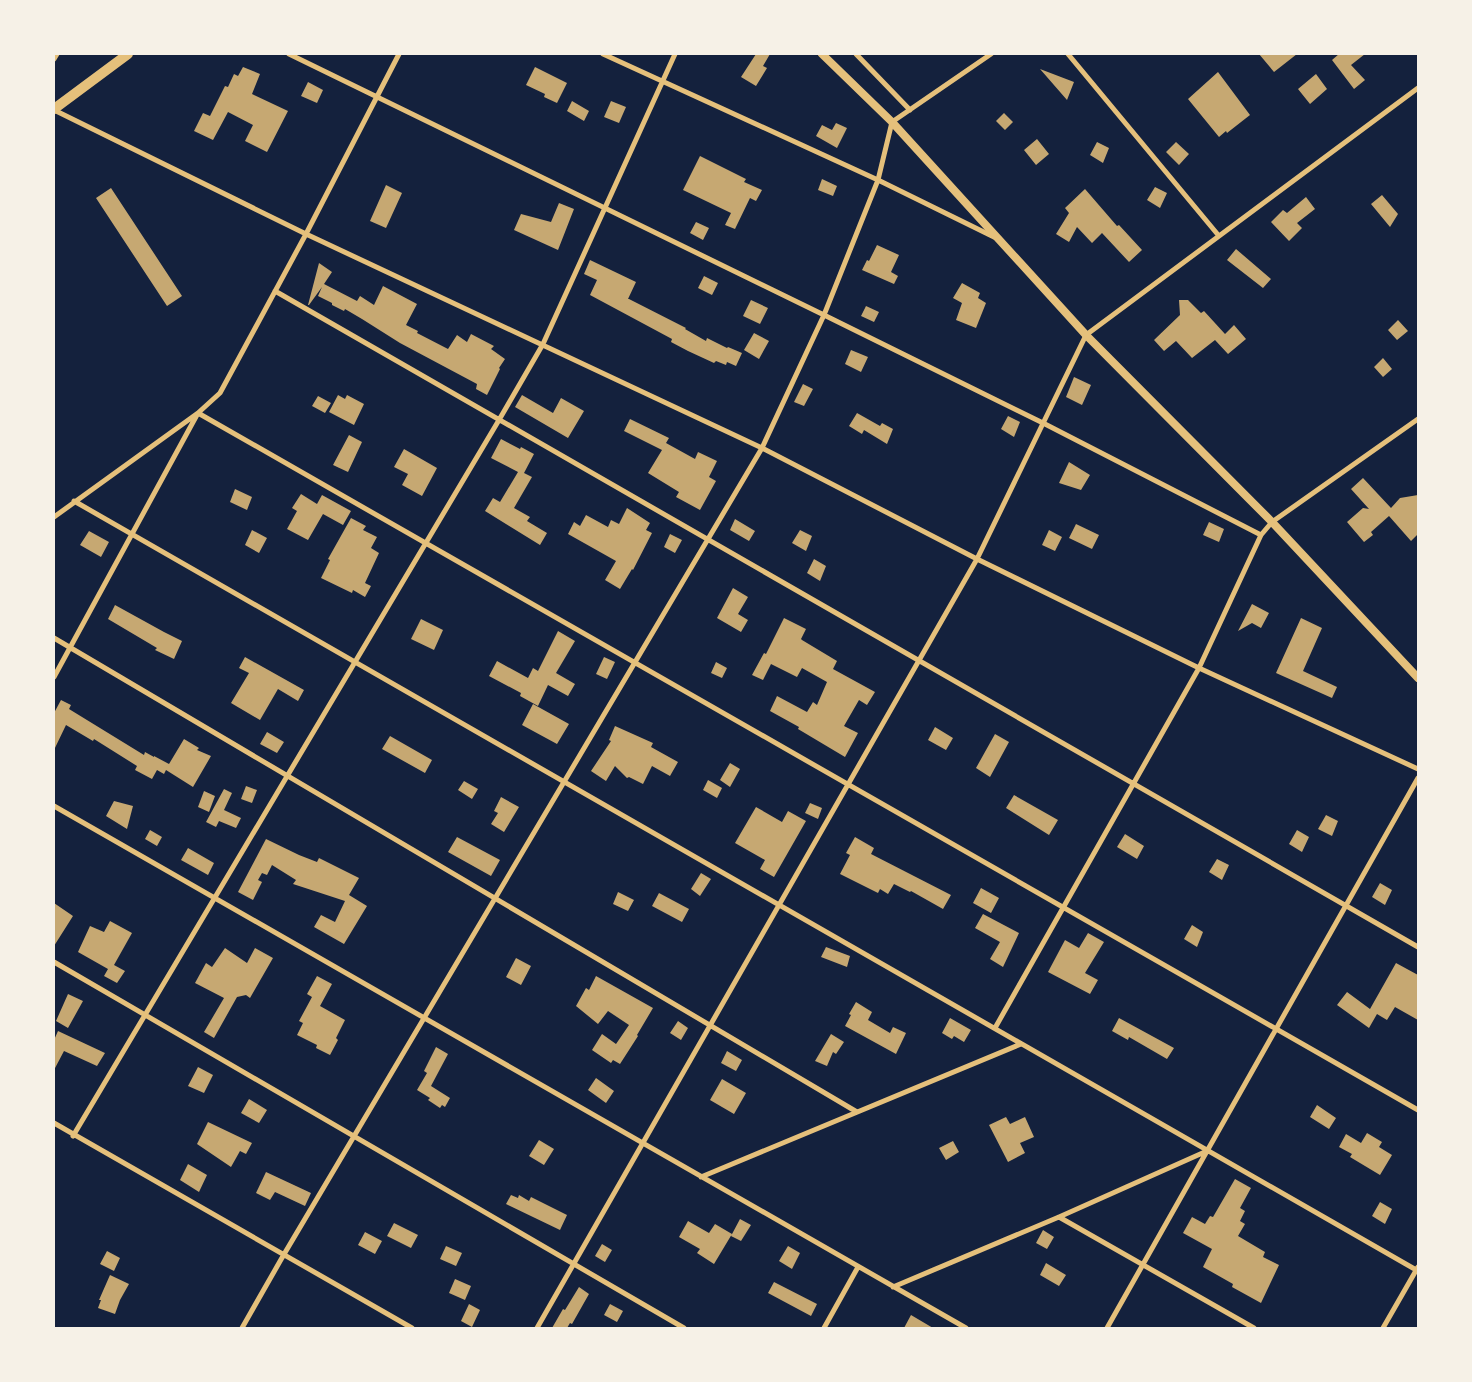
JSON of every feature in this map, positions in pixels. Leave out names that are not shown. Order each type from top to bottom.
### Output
[{"type":"main road","points":[[54,109],[128,54]]},
{"type":"street","points":[[54,60],[56,54]]},
{"type":"street","points":[[289,54],[1043,423],[1261,535]]},
{"type":"street","points":[[54,517],[198,413],[220,393],[306,234],[399,54]]},
{"type":"street","points":[[603,54],[878,180],[999,239]]},
{"type":"street","points":[[74,1136],[543,344],[675,54]]},
{"type":"street","points":[[822,54],[892,122],[1086,335],[1272,522],[1418,678]]},
{"type":"street","points":[[856,54],[910,110]]},
{"type":"street","points":[[242,1328],[762,448],[824,315],[878,180],[892,122],[991,54]]},
{"type":"street","points":[[1068,54],[1219,236]]},
{"type":"street","points":[[537,1328],[977,559],[1086,335],[1418,88]]},
{"type":"street","points":[[54,109],[306,234],[762,448],[977,559],[1198,668],[1418,769]]},
{"type":"street","points":[[275,291],[1418,947]]},
{"type":"street","points":[[54,677],[198,413]]},
{"type":"street","points":[[198,413],[1418,1110]]},
{"type":"street","points":[[995,1028],[1198,668],[1261,535],[1272,522],[1418,419]]},
{"type":"street","points":[[74,501],[1021,1044],[1418,1269],[1383,1328]]},
{"type":"street","points":[[54,638],[857,1112]]},
{"type":"street","points":[[1107,1328],[1418,778]]},
{"type":"street","points":[[54,806],[966,1328]]},
{"type":"street","points":[[54,962],[684,1328]]},
{"type":"street","points":[[701,1177],[1021,1044]]},
{"type":"street","points":[[54,1123],[283,1256],[412,1328]]},
{"type":"street","points":[[893,1287],[1059,1217],[1207,1150]]},
{"type":"street","points":[[1059,1217],[1254,1328]]},
{"type":"street","points":[[824,1328],[858,1267]]},
{"type":"building","points":[[756,54],[770,54],[763,66],[767,68],[756,86],[741,77]]},
{"type":"building","points":[[1259,54],[1297,54],[1274,72]]},
{"type":"building","points":[[1339,54],[1365,54],[1351,65],[1365,80],[1354,89],[1332,60]]},
{"type":"building","points":[[243,67],[260,74],[252,94],[288,111],[267,152],[245,141],[253,125],[228,112],[213,140],[194,131],[203,113],[210,116],[225,86],[228,87],[234,74],[238,76]]},
{"type":"building","points":[[535,67],[567,83],[557,103],[544,97],[545,94],[526,85]]},
{"type":"building","points":[[1040,69],[1074,82],[1067,100]]},
{"type":"building","points":[[1218,72],[1250,115],[1219,137],[1188,99]]},
{"type":"building","points":[[1316,74],[1327,89],[1310,104],[1298,89]]},
{"type":"building","points":[[308,82],[323,90],[317,103],[301,96]]},
{"type":"building","points":[[572,101],[589,111],[584,121],[567,111]]},
{"type":"building","points":[[611,101],[626,107],[619,123],[604,117]]},
{"type":"building","points":[[1004,113],[1013,122],[1005,130],[996,121]]},
{"type":"building","points":[[836,123],[847,128],[837,148],[816,136],[822,125],[832,130]]},
{"type":"building","points":[[1037,139],[1049,154],[1036,165],[1024,150]]},
{"type":"building","points":[[1097,142],[1109,148],[1103,163],[1090,155]]},
{"type":"building","points":[[1176,142],[1189,154],[1179,165],[1166,152]]},
{"type":"building","points":[[700,156],[746,179],[744,182],[762,190],[756,201],[750,198],[735,229],[725,225],[731,213],[683,190]]},
{"type":"building","points":[[822,179],[837,186],[833,196],[818,190]]},
{"type":"building","points":[[386,185],[402,193],[386,228],[370,221]]},
{"type":"building","points":[[1155,187],[1167,193],[1160,208],[1147,200]]},
{"type":"building","points":[[111,188],[182,296],[167,306],[96,198]]},
{"type":"building","points":[[1085,189],[1117,226],[1119,225],[1142,250],[1129,262],[1102,233],[1092,243],[1077,227],[1069,242],[1056,234],[1069,213],[1065,208]]},
{"type":"building","points":[[1382,195],[1398,214],[1390,227],[1371,204]]},
{"type":"building","points":[[1306,197],[1315,209],[1297,223],[1302,228],[1289,241],[1271,222],[1283,210],[1287,213]]},
{"type":"building","points":[[559,203],[574,209],[558,250],[514,230],[521,214],[551,222]]},
{"type":"building","points":[[696,222],[709,228],[703,240],[690,233]]},
{"type":"building","points":[[877,245],[899,255],[891,272],[898,276],[894,284],[862,270]]},
{"type":"building","points":[[1236,249],[1271,279],[1263,288],[1227,260]]},
{"type":"building","points":[[590,260],[636,282],[628,299],[686,328],[706,341],[707,338],[742,353],[736,366],[727,362],[726,365],[716,361],[714,363],[688,351],[671,342],[672,339],[590,295],[597,280],[584,274]]},
{"type":"building","points":[[319,263],[332,272],[324,284],[357,301],[360,296],[374,305],[383,286],[417,304],[406,325],[448,349],[457,335],[467,342],[471,334],[494,346],[491,349],[505,359],[487,395],[476,389],[477,384],[400,343],[345,309],[344,311],[318,296],[322,287],[308,305]]},
{"type":"building","points":[[704,276],[718,283],[712,295],[698,288]]},
{"type":"building","points":[[962,283],[980,293],[978,298],[986,303],[976,328],[956,320],[962,303],[953,298]]},
{"type":"building","points":[[751,300],[768,308],[760,324],[743,316]]},
{"type":"building","points":[[1179,300],[1188,300],[1201,313],[1204,311],[1225,334],[1234,325],[1246,339],[1228,354],[1215,340],[1192,358],[1176,341],[1164,351],[1154,340],[1180,315]]},
{"type":"building","points":[[866,306],[879,312],[874,322],[861,316]]},
{"type":"building","points":[[1398,320],[1408,331],[1397,340],[1388,330]]},
{"type":"building","points":[[754,333],[769,341],[759,359],[744,350]]},
{"type":"building","points":[[851,350],[868,357],[861,372],[845,364]]},
{"type":"building","points":[[1383,358],[1392,369],[1383,377],[1374,367]]},
{"type":"building","points":[[1074,377],[1091,385],[1082,405],[1066,397]]},
{"type":"building","points":[[803,384],[813,389],[804,406],[794,402]]},
{"type":"building","points":[[338,395],[345,399],[347,395],[364,404],[354,425],[329,412]]},
{"type":"building","points":[[522,395],[553,413],[561,398],[584,411],[568,438],[515,407]]},
{"type":"building","points":[[318,396],[331,403],[325,413],[312,406]]},
{"type":"building","points":[[857,413],[880,426],[882,423],[893,429],[887,444],[864,430],[862,434],[849,426]]},
{"type":"building","points":[[1008,416],[1020,422],[1014,437],[1001,429]]},
{"type":"building","points":[[630,419],[669,438],[666,443],[695,459],[698,452],[717,461],[709,477],[716,481],[700,510],[676,497],[679,492],[648,473],[662,450],[624,431]]},
{"type":"building","points":[[349,435],[362,442],[348,472],[333,465]]},
{"type":"building","points":[[501,439],[534,454],[524,473],[532,477],[514,508],[530,517],[527,521],[547,533],[540,545],[485,511],[493,498],[500,502],[518,472],[491,458]]},
{"type":"building","points":[[404,449],[437,468],[422,496],[402,485],[408,474],[394,467]]},
{"type":"building","points":[[1069,462],[1090,475],[1081,490],[1059,483]]},
{"type":"building","points":[[1363,478],[1391,508],[1400,498],[1418,495],[1418,534],[1411,541],[1389,516],[1371,532],[1373,535],[1364,542],[1347,522],[1363,508],[1369,509],[1351,489]]},
{"type":"building","points":[[235,489],[252,497],[247,510],[230,502]]},
{"type":"building","points":[[301,494],[317,504],[322,495],[351,511],[343,525],[323,514],[308,540],[287,529],[297,511],[292,508]]},
{"type":"building","points":[[627,508],[650,523],[646,530],[652,533],[633,570],[620,589],[605,580],[616,561],[568,534],[574,522],[580,526],[586,515],[608,527],[611,520],[619,524]]},
{"type":"building","points":[[351,518],[366,526],[363,530],[377,537],[371,548],[379,553],[365,583],[371,586],[365,597],[353,590],[352,593],[321,578],[330,560],[328,559]]},
{"type":"building","points":[[735,519],[755,531],[749,541],[730,530]]},
{"type":"building","points":[[1209,522],[1224,529],[1219,542],[1203,535]]},
{"type":"building","points":[[1076,524],[1099,535],[1092,549],[1069,538]]},
{"type":"building","points":[[252,530],[267,538],[259,553],[245,545]]},
{"type":"building","points":[[800,530],[812,536],[806,551],[792,543]]},
{"type":"building","points":[[1049,530],[1062,537],[1055,551],[1042,545]]},
{"type":"building","points":[[89,531],[109,542],[101,557],[80,545]]},
{"type":"building","points":[[670,534],[682,540],[675,553],[664,547]]},
{"type":"building","points":[[814,559],[826,566],[820,581],[807,573]]},
{"type":"building","points":[[733,588],[748,597],[738,614],[748,620],[741,632],[717,618]]},
{"type":"building","points":[[1252,604],[1269,613],[1261,628],[1252,623],[1238,631]]},
{"type":"building","points":[[115,605],[182,641],[174,659],[155,650],[157,648],[108,619]]},
{"type":"building","points":[[784,618],[806,629],[802,640],[837,661],[833,669],[875,692],[867,705],[859,700],[844,726],[858,733],[845,757],[798,729],[799,727],[770,711],[777,696],[807,712],[813,702],[817,705],[827,682],[802,668],[797,677],[771,664],[763,680],[752,675],[764,653],[766,654]]},
{"type":"building","points":[[1301,618],[1322,628],[1303,671],[1337,687],[1332,698],[1276,673]]},
{"type":"building","points":[[421,619],[443,630],[434,650],[411,639]]},
{"type":"building","points":[[558,631],[575,641],[556,673],[575,684],[568,696],[548,685],[538,706],[520,696],[521,693],[489,676],[497,661],[528,678],[533,668],[538,671]]},
{"type":"building","points":[[245,657],[304,690],[298,701],[278,689],[260,720],[231,703],[249,673],[239,668]]},
{"type":"building","points":[[604,657],[615,662],[607,679],[596,674]]},
{"type":"building","points":[[716,662],[727,668],[722,678],[711,673]]},
{"type":"building","points":[[61,700],[71,705],[69,709],[144,755],[145,752],[169,764],[184,739],[199,748],[197,750],[211,756],[193,787],[166,770],[164,774],[157,770],[152,779],[135,770],[137,766],[94,739],[93,741],[66,725],[54,750],[54,713]]},
{"type":"building","points":[[533,704],[569,724],[557,744],[522,725]]},
{"type":"building","points":[[615,726],[653,743],[651,747],[678,762],[670,776],[652,766],[643,784],[629,777],[627,778],[615,766],[606,781],[591,771],[611,741],[609,740]]},
{"type":"building","points":[[935,727],[953,738],[946,750],[928,740]]},
{"type":"building","points":[[267,732],[284,742],[277,753],[260,744]]},
{"type":"building","points":[[995,734],[1009,742],[990,777],[976,768]]},
{"type":"building","points":[[390,736],[432,760],[425,773],[382,749]]},
{"type":"building","points":[[730,763],[740,769],[730,787],[720,780]]},
{"type":"building","points":[[708,780],[722,788],[717,798],[703,790]]},
{"type":"building","points":[[464,781],[478,789],[472,799],[458,790]]},
{"type":"building","points":[[246,786],[257,790],[252,803],[241,799]]},
{"type":"building","points":[[224,789],[232,793],[224,810],[241,818],[236,828],[219,821],[216,827],[206,822]]},
{"type":"building","points":[[204,791],[215,796],[209,812],[198,807]]},
{"type":"building","points":[[1014,795],[1058,820],[1049,835],[1006,808]]},
{"type":"building","points":[[501,797],[519,807],[504,832],[491,824],[498,813],[494,811]]},
{"type":"building","points":[[114,801],[133,806],[127,829],[106,816]]},
{"type":"building","points":[[810,803],[822,808],[818,819],[805,813]]},
{"type":"building","points":[[756,807],[782,822],[788,811],[806,821],[774,877],[760,869],[765,860],[735,843]]},
{"type":"building","points":[[1326,815],[1338,821],[1332,836],[1318,829]]},
{"type":"building","points":[[150,830],[162,837],[157,846],[145,839]]},
{"type":"building","points":[[1297,830],[1309,837],[1302,852],[1289,844]]},
{"type":"building","points":[[1125,834],[1144,846],[1137,859],[1117,847]]},
{"type":"building","points":[[457,837],[500,860],[491,876],[448,852]]},
{"type":"building","points":[[855,837],[874,848],[871,854],[951,895],[943,909],[894,884],[888,894],[880,889],[878,893],[840,874],[850,855],[846,853]]},
{"type":"building","points":[[266,839],[317,862],[319,858],[359,878],[349,895],[367,906],[344,944],[314,927],[321,915],[335,922],[345,901],[293,884],[296,880],[272,865],[267,875],[262,873],[258,880],[262,882],[253,900],[238,892]]},
{"type":"building","points":[[188,848],[214,863],[208,875],[181,860]]},
{"type":"building","points":[[1217,859],[1229,865],[1222,880],[1209,872]]},
{"type":"building","points":[[701,873],[711,879],[700,896],[691,889]]},
{"type":"building","points":[[1380,883],[1392,890],[1385,905],[1372,897]]},
{"type":"building","points":[[981,888],[999,898],[991,913],[973,903]]},
{"type":"building","points":[[618,892],[634,900],[628,911],[613,904]]},
{"type":"building","points":[[659,893],[689,909],[682,922],[652,906]]},
{"type":"building","points":[[54,903],[73,916],[54,946]]},
{"type":"building","points":[[983,914],[1019,933],[1003,967],[990,959],[1000,942],[975,928]]},
{"type":"building","points":[[110,921],[132,933],[114,965],[125,971],[117,983],[104,976],[108,969],[78,952],[90,926],[104,932]]},
{"type":"building","points":[[1192,925],[1203,932],[1197,947],[1184,939]]},
{"type":"building","points":[[1088,933],[1104,942],[1085,973],[1098,980],[1090,994],[1048,972],[1065,940],[1079,948]]},
{"type":"building","points":[[826,947],[850,956],[847,967],[821,957]]},
{"type":"building","points":[[225,948],[247,963],[255,948],[273,958],[250,998],[246,995],[237,997],[214,1038],[204,1032],[224,998],[195,983],[206,963],[212,967]]},
{"type":"building","points":[[516,958],[531,966],[521,985],[506,977]]},
{"type":"building","points":[[1396,963],[1418,975],[1418,1020],[1395,1007],[1387,1020],[1377,1014],[1369,1028],[1337,1005],[1347,992],[1370,1009]]},
{"type":"building","points":[[317,976],[332,984],[320,1006],[345,1020],[330,1055],[316,1048],[317,1045],[297,1035],[303,1023],[299,1021],[312,997],[307,994]]},
{"type":"building","points":[[596,976],[653,1008],[620,1064],[613,1060],[611,1063],[592,1050],[602,1034],[616,1044],[629,1025],[608,1011],[598,1024],[576,1006],[586,988],[589,990]]},
{"type":"building","points":[[68,994],[83,1001],[68,1028],[56,1021]]},
{"type":"building","points":[[856,1002],[872,1012],[868,1020],[890,1033],[893,1027],[906,1033],[896,1054],[845,1026]]},
{"type":"building","points":[[950,1018],[971,1030],[964,1042],[954,1036],[952,1039],[942,1033]]},
{"type":"building","points":[[1119,1018],[1174,1048],[1167,1059],[1129,1037],[1128,1040],[1112,1031]]},
{"type":"building","points":[[678,1021],[688,1028],[681,1040],[670,1033]]},
{"type":"building","points":[[58,1031],[105,1053],[97,1066],[64,1051],[54,1070],[54,1040]]},
{"type":"building","points":[[831,1034],[844,1042],[836,1054],[833,1052],[827,1066],[815,1061]]},
{"type":"building","points":[[436,1047],[448,1054],[431,1086],[450,1098],[445,1107],[442,1105],[440,1108],[428,1100],[430,1098],[417,1090],[427,1073],[424,1071]]},
{"type":"building","points":[[727,1051],[742,1060],[736,1071],[721,1063]]},
{"type":"building","points":[[198,1067],[213,1075],[204,1093],[188,1086]]},
{"type":"building","points":[[596,1078],[614,1091],[606,1103],[588,1090]]},
{"type":"building","points":[[722,1079],[746,1093],[734,1114],[710,1100]]},
{"type":"building","points":[[249,1099],[267,1110],[259,1123],[241,1113]]},
{"type":"building","points":[[1317,1105],[1336,1118],[1329,1129],[1310,1117]]},
{"type":"building","points":[[1006,1117],[1010,1124],[1025,1117],[1034,1137],[1020,1143],[1025,1153],[1008,1162],[989,1125]]},
{"type":"building","points":[[208,1122],[252,1143],[246,1154],[240,1151],[231,1167],[197,1144]]},
{"type":"building","points":[[1367,1133],[1382,1142],[1379,1147],[1392,1155],[1380,1175],[1350,1157],[1352,1154],[1339,1147],[1346,1134],[1361,1143]]},
{"type":"building","points":[[539,1140],[554,1149],[544,1165],[529,1156]]},
{"type":"building","points":[[953,1141],[959,1152],[946,1160],[939,1148]]},
{"type":"building","points":[[188,1164],[207,1175],[199,1192],[180,1180]]},
{"type":"building","points":[[266,1172],[311,1193],[305,1206],[275,1192],[270,1200],[256,1193]]},
{"type":"building","points":[[1235,1179],[1251,1188],[1240,1208],[1245,1211],[1240,1221],[1245,1224],[1238,1236],[1265,1252],[1263,1257],[1279,1265],[1261,1303],[1232,1287],[1233,1284],[1203,1267],[1212,1249],[1183,1233],[1192,1217],[1205,1224],[1210,1216],[1213,1217]]},
{"type":"building","points":[[511,1195],[518,1198],[519,1195],[529,1201],[531,1197],[567,1215],[560,1230],[506,1204]]},
{"type":"building","points":[[1380,1202],[1392,1209],[1385,1224],[1372,1216]]},
{"type":"building","points":[[740,1219],[751,1225],[741,1241],[731,1236]]},
{"type":"building","points":[[688,1221],[709,1233],[715,1224],[732,1234],[714,1264],[697,1253],[700,1249],[679,1237]]},
{"type":"building","points":[[394,1223],[418,1235],[411,1248],[387,1236]]},
{"type":"building","points":[[1043,1230],[1054,1237],[1047,1249],[1036,1243]]},
{"type":"building","points":[[365,1232],[382,1241],[375,1254],[358,1245]]},
{"type":"building","points":[[602,1244],[612,1250],[605,1262],[595,1256]]},
{"type":"building","points":[[446,1246],[462,1253],[456,1266],[440,1259]]},
{"type":"building","points":[[788,1246],[800,1253],[792,1269],[779,1261]]},
{"type":"building","points":[[107,1251],[120,1258],[114,1271],[100,1264]]},
{"type":"building","points":[[1046,1263],[1066,1275],[1059,1286],[1040,1275]]},
{"type":"building","points":[[110,1275],[129,1284],[115,1314],[98,1308],[101,1300],[99,1300]]},
{"type":"building","points":[[455,1279],[471,1286],[465,1300],[449,1293]]},
{"type":"building","points":[[774,1282],[817,1304],[811,1316],[768,1293]]},
{"type":"building","points":[[579,1287],[589,1294],[572,1324],[570,1323],[567,1328],[552,1328],[563,1309],[565,1310]]},
{"type":"building","points":[[469,1304],[480,1310],[472,1327],[461,1321]]},
{"type":"building","points":[[610,1304],[623,1311],[617,1322],[604,1315]]},
{"type":"building","points":[[911,1315],[933,1328],[904,1328]]}]
